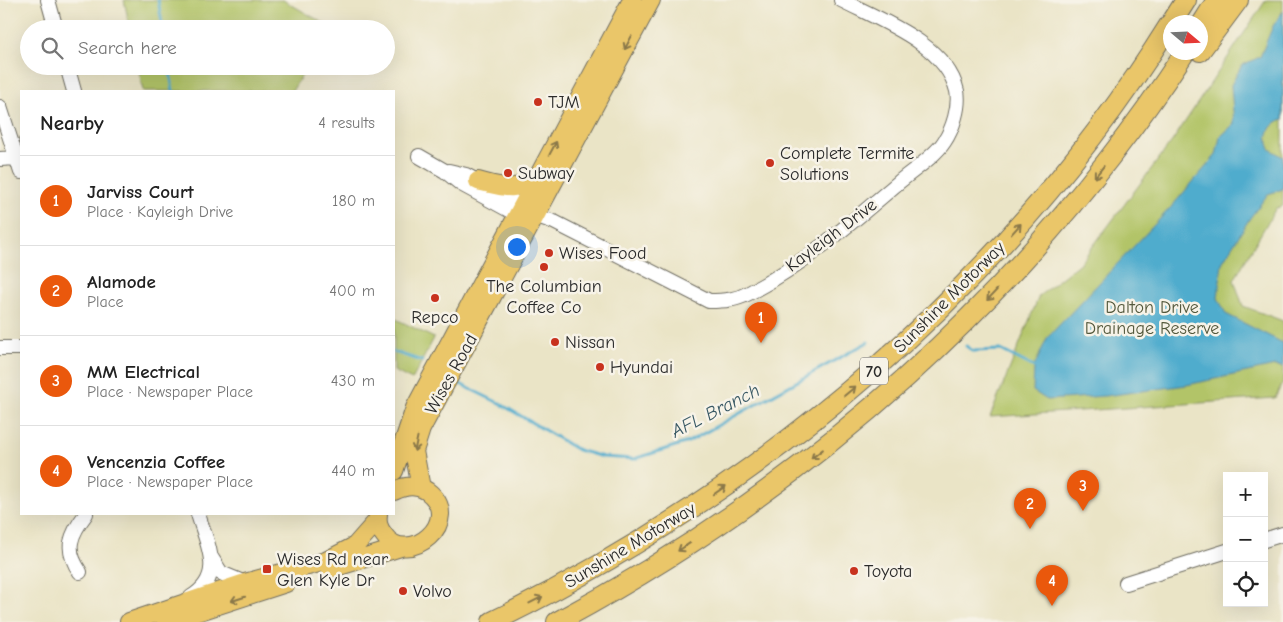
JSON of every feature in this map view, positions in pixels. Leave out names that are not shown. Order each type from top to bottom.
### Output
[{"type":"highway","name":"Sunshine Motorway","points":[[1176,15],[1186,0]]},
{"type":"highway","points":[[1208,15],[1217,0]]},
{"type":"highway","points":[[1208,41],[1238,0]]},
{"type":"highway","name":"Sunshine Motorway","points":[[492,622],[615,557],[689,511],[787,442],[879,366],[958,291],[1036,207],[1102,124],[1135,79],[1163,35]]},
{"type":"highway","name":"Sunshine Motorway","points":[[557,622],[663,561],[738,511],[782,480],[872,408],[983,305],[1072,206],[1129,133],[1179,60]]},
{"type":"highway","points":[[1129,133],[1150,118],[1194,60]]},
{"type":"main road","name":"Wises Road","points":[[395,468],[415,408],[526,212],[651,0]]},
{"type":"main road","name":"Wises Road","points":[[421,488],[414,451],[421,429],[526,212],[538,177],[629,4]]},
{"type":"main road","points":[[478,181],[518,188],[538,177]]},
{"type":"main road","points":[[166,622],[422,542],[436,529],[440,519],[440,509],[435,499],[421,488],[409,486],[395,491]]},
{"type":"main road","points":[[129,622],[245,583],[334,558],[355,546],[377,518],[387,540],[401,547]]},
{"type":"street","points":[[48,0],[54,20]]},
{"type":"street","name":"Kayleigh Drive","points":[[526,212],[554,222],[709,301],[728,302],[749,294],[811,254],[845,228],[944,143],[954,120],[957,92],[946,65],[927,46],[847,1]]},
{"type":"street","points":[[70,75],[74,90]]},
{"type":"street","points":[[0,107],[20,169]]},
{"type":"street","points":[[419,156],[446,171],[461,184],[526,212]]},
{"type":"street","points":[[0,159],[16,158]]},
{"type":"street","points":[[446,171],[466,175],[478,181],[526,212]]},
{"type":"street","points":[[0,348],[20,348]]},
{"type":"street","points":[[80,572],[72,561],[71,546],[73,533],[85,515]]},
{"type":"street","points":[[182,603],[201,591],[208,583],[212,566],[198,515]]},
{"type":"street","points":[[1268,539],[1283,534]]},
{"type":"street","points":[[1126,582],[1223,552]]},
{"type":"street","points":[[211,557],[221,573],[245,583]]},
{"type":"green space","points":[[124,0],[283,0],[318,20],[128,20]]},
{"type":"green space","name":"Dalton Drive Drainage Reserve","points":[[1266,0],[1283,0],[1283,206],[1276,208],[1234,280],[1243,306],[1283,321],[1283,382],[1275,398],[990,417],[1039,296],[1081,262],[1173,140]]},
{"type":"green space","points":[[140,75],[302,75],[293,90],[143,90]]},
{"type":"green space","points":[[395,318],[434,338],[412,380],[395,372]]},
{"type":"water","name":"Dalton Drive Drainage Reserve","points":[[1283,11],[1283,119],[1271,127],[1268,135],[1268,144],[1270,149],[1283,157],[1283,189],[1268,194],[1250,218],[1222,263],[1218,298],[1226,314],[1283,343],[1283,367],[1275,366],[1187,385],[1105,396],[1047,400],[1033,391],[1034,367],[1047,338],[1172,206],[1216,155],[1220,137],[1234,124],[1231,85],[1242,65],[1260,57],[1273,26]]},
{"type":"waterway","name":"AFL Branch","points":[[158,0],[161,20]]},
{"type":"waterway","name":"AFL Branch","points":[[170,75],[173,90]]},
{"type":"waterway","name":"AFL Branch","points":[[460,384],[499,403],[578,450],[603,457],[634,459],[688,442],[868,342]]},
{"type":"waterway","name":"AFL Branch","points":[[966,346],[973,351],[1001,350],[1034,367]]},
{"type":"waterway","name":"AFL Branch","points":[[395,352],[422,361]]},
{"type":"place","name":"TJM","points":[[538,102]]},
{"type":"place","name":"Complete Termite Solutions","points":[[770,163]]},
{"type":"place","name":"Subway","points":[[508,173]]},
{"type":"place","name":"Wises Food","points":[[549,253]]},
{"type":"place","name":"The Columbian Coffee Co","points":[[544,267]]},
{"type":"place","name":"Repco","points":[[435,298]]},
{"type":"place","name":"Nissan","points":[[555,342]]},
{"type":"place","name":"Jarviss Court","points":[[761,343]]},
{"type":"place","name":"Hyundai","points":[[600,367]]},
{"type":"place","name":"MM Electrical","points":[[1083,511]]},
{"type":"place","name":"Alamode","points":[[1030,529]]},
{"type":"place","name":"Wises Rd near Glen Kyle Dr","points":[[267,569]]},
{"type":"place","name":"Toyota","points":[[854,571]]},
{"type":"place","name":"Volvo","points":[[403,591]]},
{"type":"place","name":"Vencenzia Coffee","points":[[1052,606]]}]
